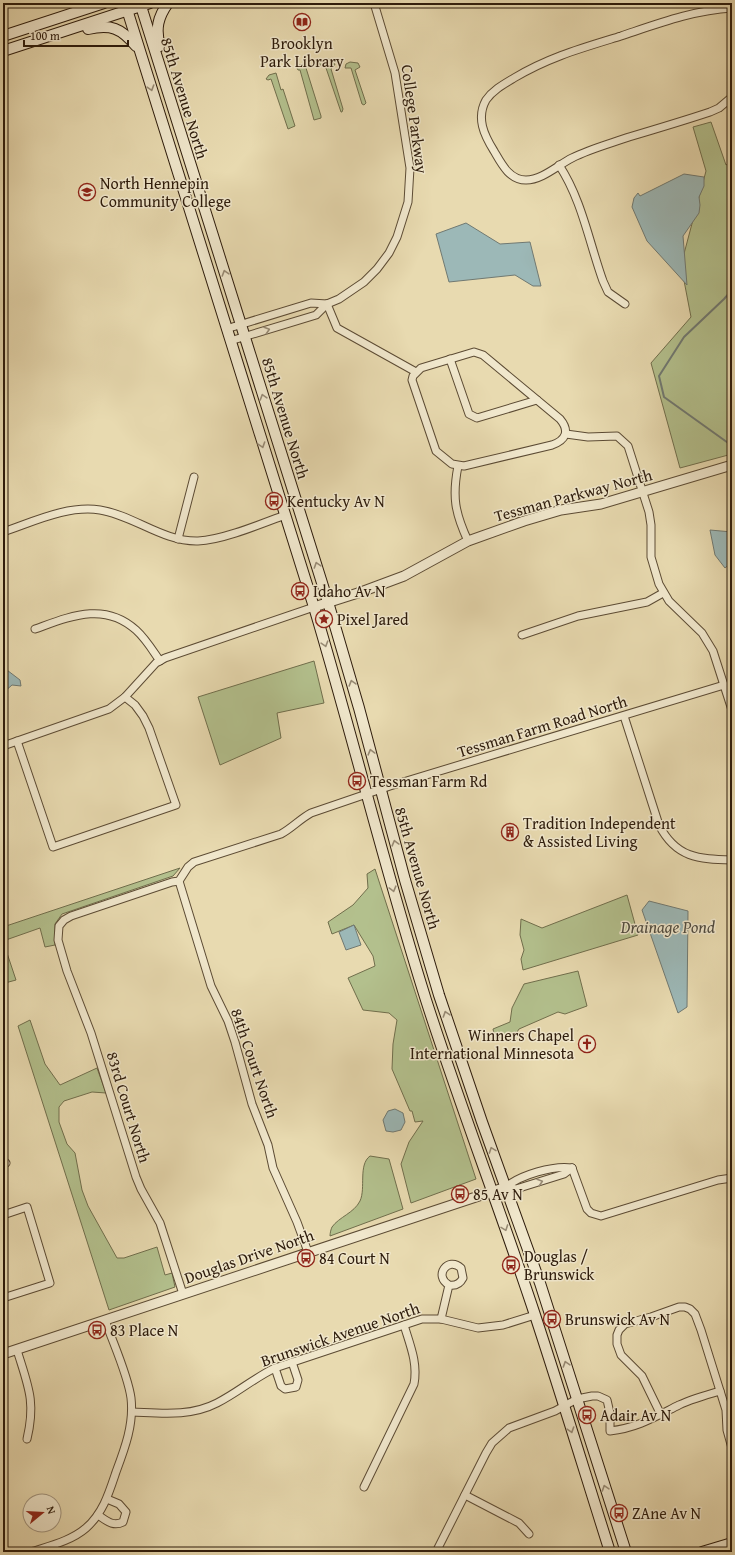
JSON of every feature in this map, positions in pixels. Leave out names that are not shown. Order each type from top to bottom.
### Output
[{"type":"main road","points":[[3,36],[88,6],[104,3]]},
{"type":"main road","points":[[168,3],[159,19],[157,36],[205,191],[206,213]]},
{"type":"main road","points":[[3,51],[126,7],[144,4]]},
{"type":"main road","name":"85th Avenue North","points":[[144,4],[206,213],[328,602],[405,880],[439,995],[477,1108],[532,1260],[626,1552]]},
{"type":"main road","name":"85th Avenue North","points":[[126,7],[314,607],[398,908],[426,999],[455,1088],[535,1315],[610,1552]]},
{"type":"main road","points":[[42,38],[99,26],[108,26],[127,35],[140,51]]},
{"type":"main road","points":[[426,999],[439,995]]},
{"type":"main road","points":[[585,1472],[585,1489],[604,1552]]},
{"type":"main road","points":[[620,1535],[633,1552]]},
{"type":"main road","points":[[702,1552],[732,1543]]},
{"type":"street","name":"College Parkway","points":[[230,341],[316,314],[327,304],[352,291],[377,269],[397,237],[408,202],[410,168],[393,63],[374,3]]},
{"type":"street","points":[[732,8],[709,11],[671,20],[559,56],[533,67],[501,85],[493,92],[486,101],[482,110],[481,121],[488,142],[503,167],[516,177],[524,180],[542,176],[582,153],[595,148],[710,112],[718,108],[732,97]]},
{"type":"street","points":[[560,165],[572,187],[608,292],[625,304]]},
{"type":"street","name":"College Parkway","points":[[226,329],[311,303],[327,304]]},
{"type":"street","points":[[327,304],[337,328],[416,372]]},
{"type":"street","points":[[470,352],[479,352],[560,419],[564,424],[566,434],[558,443],[552,445],[468,465],[458,466],[446,461],[436,451],[412,380],[413,376],[421,368],[470,352]]},
{"type":"street","points":[[450,359],[469,414],[477,418],[536,400]]},
{"type":"street","points":[[566,434],[588,437],[617,436],[628,446],[643,493],[651,525],[653,566],[663,593],[675,608],[702,633],[709,642],[732,710]]},
{"type":"street","name":"Tessman Parkway North","points":[[314,607],[404,576],[468,542],[524,521],[562,510],[602,504],[643,493],[732,465]]},
{"type":"street","points":[[458,466],[454,487],[456,510],[468,542]]},
{"type":"street","points":[[178,539],[194,477]]},
{"type":"street","points":[[3,532],[71,510],[86,509],[114,513],[178,539],[198,541],[213,539],[285,515]]},
{"type":"street","points":[[522,635],[578,616],[647,602],[663,593]]},
{"type":"street","points":[[3,746],[100,713],[118,703],[149,670],[160,661],[174,654],[314,607]]},
{"type":"street","points":[[35,629],[72,616],[99,613],[112,616],[136,629],[160,661]]},
{"type":"street","name":"Tessman Farm Road North","points":[[179,882],[188,866],[194,862],[281,834],[311,813],[381,789],[724,685]]},
{"type":"street","points":[[17,741],[53,847],[176,805],[149,728],[135,705],[125,697]]},
{"type":"street","points":[[624,716],[659,825],[668,840],[674,846],[692,856],[711,860],[732,860]]},
{"type":"street","name":"83rd Court North","points":[[179,882],[172,882],[70,916],[59,926],[58,940],[67,971],[91,1033],[136,1177],[160,1223],[183,1294]]},
{"type":"street","name":"84th Court North","points":[[179,882],[211,986],[228,1021],[235,1042],[250,1099],[268,1144],[272,1168],[297,1222],[308,1252]]},
{"type":"street","name":"Douglas Drive North","points":[[3,1354],[506,1187],[513,1181],[554,1167],[572,1168],[587,1208],[591,1213],[601,1216],[718,1180],[732,1178]]},
{"type":"street","points":[[3,1215],[27,1206],[50,1283],[3,1298]]},
{"type":"street","points":[[441,1319],[449,1285]]},
{"type":"street","points":[[661,1415],[642,1376],[624,1359],[619,1349],[617,1335],[619,1330],[625,1324],[685,1306],[695,1314],[698,1321],[726,1410],[727,1430],[732,1448]]},
{"type":"street","name":"Brunswick Avenue North","points":[[132,1412],[169,1414],[201,1410],[216,1404],[260,1375],[275,1368],[422,1319],[441,1319],[478,1328],[503,1325],[535,1315]]},
{"type":"street","points":[[31,1552],[75,1536],[86,1528],[98,1515],[107,1499],[126,1444],[132,1412],[130,1396],[127,1382],[105,1320]]},
{"type":"street","points":[[364,1487],[414,1384],[416,1374],[415,1363],[404,1325]]},
{"type":"street","points":[[17,1350],[29,1387],[32,1404],[31,1422],[27,1439]]},
{"type":"street","points":[[275,1368],[281,1386],[285,1389],[292,1389],[296,1387],[298,1380],[292,1362]]},
{"type":"street","points":[[436,1552],[486,1452],[500,1434],[509,1428],[555,1411],[577,1399],[598,1396],[606,1400],[610,1412],[610,1431],[634,1427],[695,1399],[720,1391]]},
{"type":"street","points":[[465,1495],[519,1523],[529,1534]]},
{"type":"street","points":[[98,1515],[112,1524],[118,1525],[123,1522],[126,1512],[123,1508],[107,1499]]},
{"type":"green space","points":[[332,59],[335,65],[331,69],[343,109],[342,112],[325,65],[321,66],[319,63],[321,60]]},
{"type":"green space","points":[[350,62],[358,63],[360,67],[355,70],[366,103],[364,105],[362,104],[351,68],[345,68],[346,64]]},
{"type":"green space","points":[[306,63],[311,65],[306,68],[321,116],[321,118],[314,120],[300,70],[298,70],[296,66]]},
{"type":"green space","points":[[276,73],[295,126],[288,129],[271,79],[266,79],[269,75]]},
{"type":"green space","points":[[711,122],[726,165],[732,161],[732,454],[680,468],[651,363],[691,317],[681,265],[706,171],[693,127]]},
{"type":"green space","points":[[314,661],[324,703],[277,713],[281,738],[220,765],[198,697]]},
{"type":"green space","points":[[180,868],[173,876],[62,914],[55,924],[55,945],[45,947],[40,928],[3,941],[3,927]]},
{"type":"green space","points":[[375,869],[476,1179],[411,1203],[401,1164],[409,1142],[423,1121],[415,1122],[412,1111],[410,1111],[392,1069],[393,1044],[397,1020],[389,1013],[363,1010],[348,978],[375,966],[373,956],[354,925],[332,934],[328,922],[353,905],[368,888],[367,874]]},
{"type":"green space","points":[[627,895],[638,935],[523,970],[521,959],[524,950],[520,935],[521,919],[542,928]]},
{"type":"green space","points":[[3,941],[16,980],[5,983],[3,975]]},
{"type":"green space","points":[[578,971],[587,1006],[565,1014],[558,1012],[519,1029],[515,1035],[495,1038],[493,1029],[510,1022],[512,1008],[524,984]]},
{"type":"green space","points":[[30,1020],[45,1064],[60,1085],[97,1068],[106,1093],[92,1092],[64,1101],[59,1107],[59,1122],[67,1144],[75,1153],[82,1190],[88,1206],[117,1258],[124,1258],[157,1247],[165,1275],[172,1273],[175,1287],[109,1310],[18,1026]]},
{"type":"green space","points":[[370,1156],[389,1159],[403,1209],[330,1236],[330,1232],[335,1224],[354,1209],[360,1201],[362,1196],[364,1165]]},
{"type":"water","points":[[684,174],[704,177],[704,186],[699,197],[699,213],[683,236],[687,285],[647,241],[632,207],[634,198],[638,193],[640,196]]},
{"type":"water","points":[[466,223],[500,244],[530,242],[541,286],[533,286],[515,275],[449,282],[436,234]]},
{"type":"water","points":[[710,530],[732,532],[732,562],[725,568],[715,555]]},
{"type":"water","points":[[3,667],[20,680],[21,686],[12,685],[3,693]]},
{"type":"water","name":"Drainage Pond","points":[[649,901],[688,911],[687,1007],[678,1013],[642,910]]},
{"type":"water","points":[[354,925],[361,945],[346,950],[339,932]]},
{"type":"water","points":[[395,1109],[403,1113],[405,1122],[401,1130],[393,1132],[386,1131],[383,1120],[388,1111]]},
{"type":"waterway","points":[[732,290],[684,337],[659,376],[664,397],[731,445],[732,448]]},
{"type":"place","name":"Brooklyn Park Library","points":[[302,22]]},
{"type":"place","name":"North Hennepin Community College","points":[[87,192]]},
{"type":"place","name":"Kentucky Av N","points":[[274,501]]},
{"type":"place","name":"Idaho Av N","points":[[300,591]]},
{"type":"place","name":"Pixel Jared","points":[[324,619]]},
{"type":"place","name":"Tessman Farm Rd","points":[[357,781]]},
{"type":"place","name":"Tradition Independent & Assisted Living","points":[[510,832]]},
{"type":"place","name":"Winners Chapel International Minnesota","points":[[587,1044]]},
{"type":"place","name":"85 Av N","points":[[460,1194]]},
{"type":"place","name":"84 Court N","points":[[306,1258]]},
{"type":"place","name":"Douglas / Brunswick","points":[[511,1265]]},
{"type":"place","name":"Brunswick Av N","points":[[552,1319]]},
{"type":"place","name":"83 Place N","points":[[97,1330]]},
{"type":"place","name":"Adair Av N","points":[[587,1415]]},
{"type":"place","name":"ZAne Av N","points":[[619,1513]]}]
